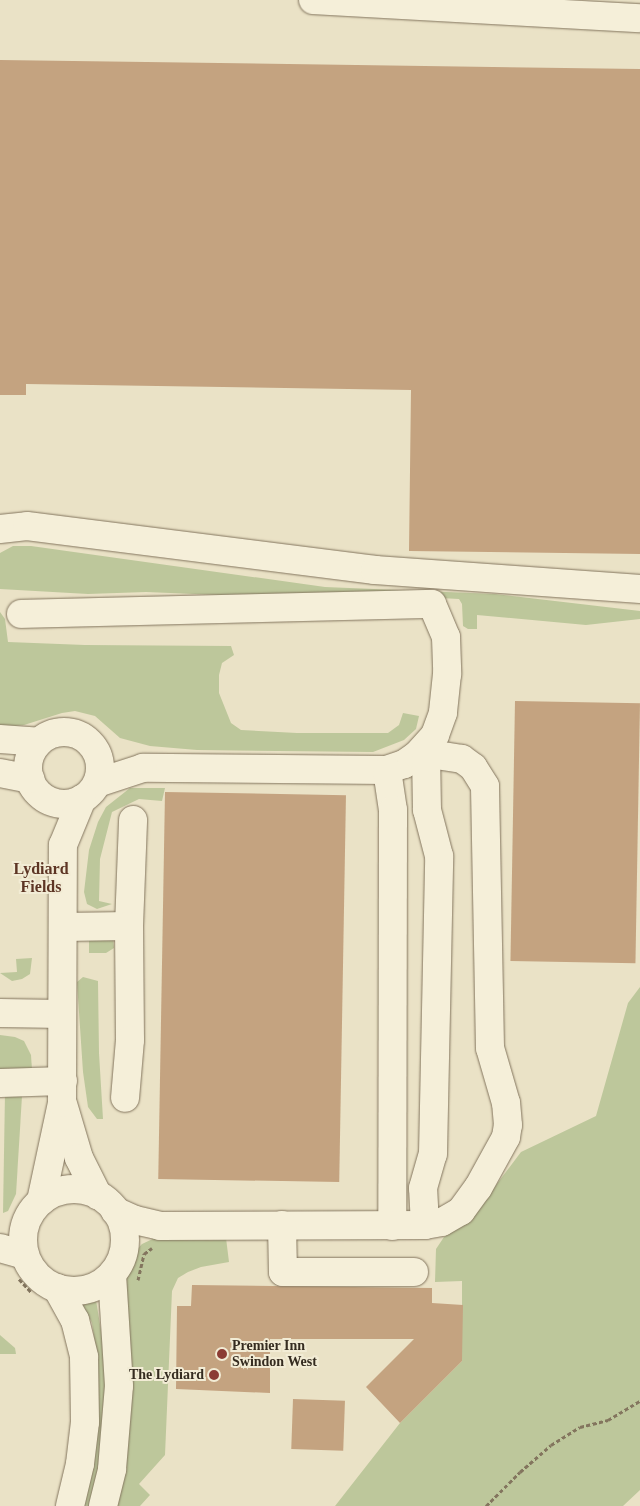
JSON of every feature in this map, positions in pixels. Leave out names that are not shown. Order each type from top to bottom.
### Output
[{"type":"street","points":[[313,0],[640,18]]},
{"type":"street","points":[[0,529],[27,526],[375,570],[640,589]]},
{"type":"street","points":[[21,614],[432,604],[446,637],[447,674],[443,713],[435,735],[421,754],[404,764],[387,770],[143,768],[95,748],[83,736],[66,732],[50,734],[39,742],[30,755],[28,767],[63,845],[62,1092],[41,1201]]},
{"type":"street","points":[[0,739],[39,742]]},
{"type":"street","points":[[63,845],[90,791],[100,766],[95,748]]},
{"type":"street","points":[[70,1506],[80,1464],[85,1422],[84,1357],[75,1320],[47,1294],[39,1278],[30,1268],[14,1260],[31,1212],[41,1201],[54,1193],[69,1189],[84,1190],[135,1220],[160,1226],[425,1225],[442,1222],[461,1211],[478,1188],[506,1137],[508,1125],[506,1103],[490,1048],[485,786],[473,767],[462,759],[421,754]]},
{"type":"street","points":[[421,754],[427,810],[439,856],[433,1154],[423,1188],[425,1225]]},
{"type":"street","points":[[0,773],[38,789],[56,803],[68,804],[90,791],[143,768]]},
{"type":"street","points":[[387,770],[393,810],[392,1226]]},
{"type":"street","points":[[126,1098],[130,1040],[129,926],[133,820]]},
{"type":"street","points":[[63,927],[129,926]]},
{"type":"street","points":[[0,1013],[62,1014]]},
{"type":"street","points":[[0,1083],[62,1092]]},
{"type":"street","points":[[47,1294],[90,1289],[112,1274],[118,1265],[124,1247],[124,1232],[79,1158],[62,1092]]},
{"type":"street","points":[[282,1225],[283,1272],[414,1272]]},
{"type":"street","points":[[0,1238],[25,1226]]},
{"type":"street","points":[[124,1247],[141,1235],[160,1226]]},
{"type":"street","points":[[103,1506],[112,1469],[119,1386],[112,1274]]},
{"type":"path","points":[[14,1260],[47,1294]]},
{"type":"path","points":[[486,1506],[520,1472],[551,1445],[580,1427],[608,1420],[640,1402]]},
{"type":"green space","points":[[13,546],[31,546],[325,587],[495,594],[640,611],[640,619],[586,625],[477,615],[477,629],[468,629],[463,626],[462,604],[459,599],[403,596],[270,597],[146,592],[88,594],[0,589],[0,553]]},
{"type":"green space","points":[[0,612],[5,619],[8,642],[85,645],[231,646],[234,655],[222,663],[219,675],[219,693],[231,723],[241,730],[297,733],[388,733],[399,725],[403,713],[419,716],[416,729],[404,740],[373,752],[197,750],[150,746],[120,738],[95,716],[75,711],[62,713],[24,725],[5,727],[0,725]]},
{"type":"green space","points":[[130,788],[165,788],[162,801],[139,799],[112,812],[100,859],[99,901],[112,904],[97,909],[87,904],[84,892],[89,850],[98,822],[106,807]]},
{"type":"green space","points":[[89,935],[113,937],[114,948],[106,953],[89,953]]},
{"type":"green space","points":[[32,958],[30,974],[22,979],[12,981],[0,973],[17,972],[16,959]]},
{"type":"green space","points":[[83,977],[98,981],[99,1053],[103,1119],[97,1119],[88,1107],[83,1072],[77,982]]},
{"type":"green space","points":[[640,987],[640,1490],[623,1506],[335,1506],[400,1423],[462,1361],[462,1281],[435,1282],[436,1249],[444,1237],[472,1217],[521,1152],[596,1116],[628,1003]]},
{"type":"green space","points":[[0,1035],[15,1037],[24,1041],[31,1055],[32,1070],[0,1075]]},
{"type":"green space","points":[[5,1093],[22,1096],[16,1194],[8,1211],[3,1213]]},
{"type":"green space","points":[[157,1237],[226,1238],[229,1262],[201,1267],[188,1272],[178,1278],[172,1291],[165,1455],[139,1484],[150,1495],[140,1506],[117,1506],[124,1273],[133,1254],[142,1244]]},
{"type":"green space","points":[[95,1294],[105,1355],[106,1386],[100,1465],[91,1506],[84,1506],[96,1443],[98,1365],[92,1323],[80,1299]]},
{"type":"green space","points":[[0,1335],[15,1348],[16,1354],[0,1354]]},
{"type":"building","points":[[0,60],[640,69],[640,554],[409,551],[411,390],[26,384],[26,395],[0,395]]},
{"type":"building","points":[[515,701],[640,703],[635,963],[510,961]]},
{"type":"building","points":[[165,792],[346,795],[339,1182],[158,1179]]},
{"type":"building","name":"Premier Inn Swindon West","points":[[192,1285],[432,1288],[432,1303],[463,1305],[462,1361],[400,1423],[366,1387],[414,1339],[270,1339],[270,1393],[176,1389],[177,1306],[191,1306]]},
{"type":"building","points":[[293,1399],[345,1401],[343,1451],[291,1449]]},
{"type":"place","name":"Premier Inn Swindon West","points":[[222,1354]]},
{"type":"place","name":"The Lydiard","points":[[214,1375]]},
{"type":"district","name":"Lydiard Fields","points":[[41,878]]}]
